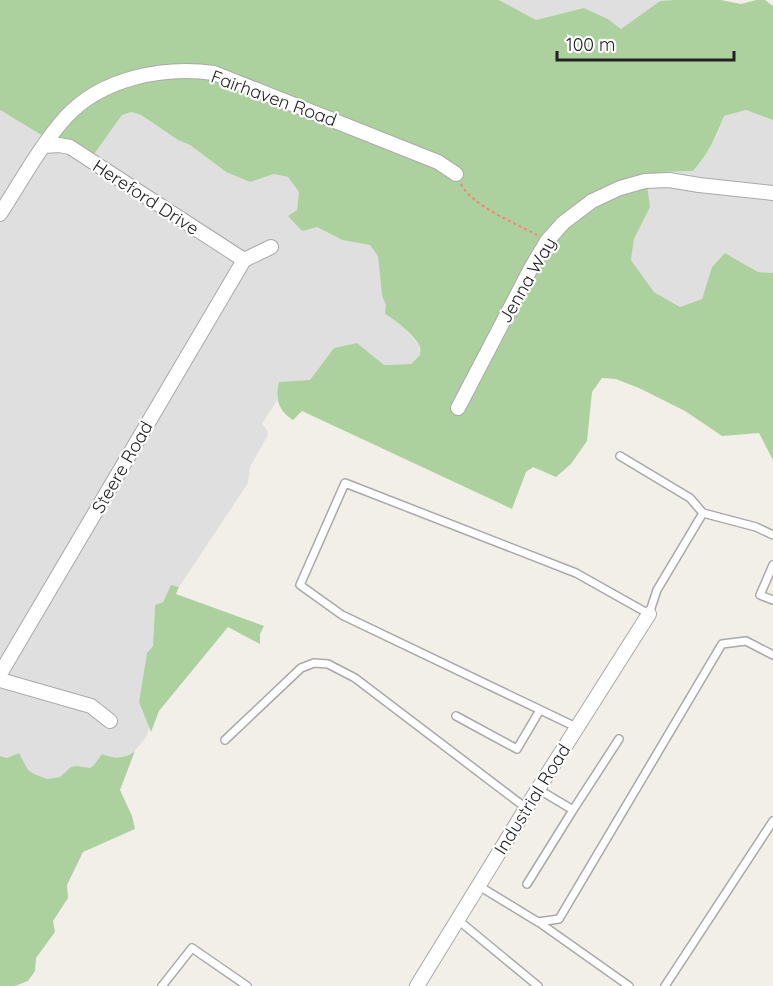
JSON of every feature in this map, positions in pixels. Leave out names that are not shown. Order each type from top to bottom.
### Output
[{"type":"street","name":"Fairhaven Road","points":[[0,214],[65,117],[90,97],[108,87],[150,74],[173,71],[195,70],[214,73],[438,162],[456,174]]},
{"type":"street","name":"Hereford Drive","points":[[44,146],[70,147],[244,260]]},
{"type":"street","name":"Jenna Way","points":[[458,408],[547,241],[563,224],[592,201],[620,188],[645,181],[669,180],[709,187],[773,193]]},
{"type":"street","points":[[244,260],[271,247]]},
{"type":"street","name":"Steere Road","points":[[0,674],[244,260]]},
{"type":"street","name":"Industrial Road","points":[[417,986],[630,641],[649,614]]},
{"type":"street","points":[[0,681],[91,706],[110,721]]},
{"type":"lane","points":[[620,456],[690,498],[703,513],[756,526],[773,535]]},
{"type":"lane","points":[[576,728],[342,615],[300,585],[345,483],[576,573],[649,614],[657,590],[703,513]]},
{"type":"lane","points":[[773,565],[760,594],[773,600]]},
{"type":"lane","points":[[537,921],[559,919],[722,644],[746,641],[773,655]]},
{"type":"lane","points":[[225,740],[301,668],[314,663],[328,664],[355,678],[526,808]]},
{"type":"lane","points":[[456,716],[517,749],[540,710]]},
{"type":"lane","points":[[527,884],[619,739]]},
{"type":"lane","points":[[538,789],[573,810]]},
{"type":"lane","points":[[665,986],[773,822]]},
{"type":"lane","points":[[479,886],[537,921],[629,986]]},
{"type":"lane","points":[[458,920],[538,986]]},
{"type":"lane","points":[[162,986],[192,948],[247,986]]},
{"type":"path","points":[[456,174],[463,189],[475,201],[547,241]]},
{"type":"shaded area","points":[[499,0],[674,0],[660,1],[621,29],[608,19],[584,8],[536,20]]},
{"type":"shaded area","points":[[0,110],[48,139],[90,160],[122,115],[131,112],[141,115],[178,140],[190,145],[226,172],[250,182],[274,174],[288,177],[299,192],[297,210],[288,216],[342,240],[370,245],[378,256],[382,296],[391,317],[419,345],[420,355],[411,364],[383,365],[357,343],[334,348],[310,381],[279,382],[277,400],[262,424],[268,435],[250,467],[248,483],[179,587],[171,586],[163,602],[155,605],[153,646],[147,653],[139,702],[149,727],[147,736],[133,753],[126,757],[109,757],[89,768],[77,766],[60,777],[47,779],[0,756]]},
{"type":"shaded area","points":[[746,110],[773,120],[773,273],[758,272],[725,253],[712,267],[702,299],[680,307],[654,292],[631,260],[634,239],[650,207],[645,177],[662,172],[693,171],[702,161],[717,135],[724,116]]},
{"type":"green space","points":[[0,0],[499,0],[536,20],[584,8],[608,19],[621,29],[660,1],[721,0],[741,4],[765,0],[773,6],[773,120],[746,110],[724,116],[715,138],[693,171],[662,172],[646,177],[650,207],[634,239],[631,260],[654,292],[680,307],[702,299],[712,267],[725,253],[758,272],[773,273],[773,460],[759,433],[722,436],[685,411],[639,388],[616,379],[602,378],[592,392],[587,441],[571,464],[556,477],[533,467],[526,472],[512,509],[302,411],[293,420],[279,404],[277,394],[279,382],[310,380],[334,348],[357,343],[384,365],[411,364],[420,355],[420,346],[417,341],[385,314],[386,305],[382,296],[378,256],[370,245],[342,240],[317,227],[302,231],[288,216],[297,210],[299,192],[288,177],[274,174],[250,182],[226,172],[190,145],[178,140],[141,115],[131,112],[122,115],[90,160],[48,139],[0,110]]},
{"type":"green space","points":[[171,585],[179,587],[176,594],[264,626],[260,634],[260,644],[228,627],[159,711],[151,732],[139,702],[147,653],[153,646],[155,605],[163,602]]},
{"type":"green space","points":[[135,751],[120,790],[132,816],[135,829],[83,852],[67,885],[68,898],[53,921],[55,932],[36,958],[35,971],[28,981],[15,986],[0,986],[0,756],[7,758],[19,753],[28,770],[47,779],[60,777],[71,767],[90,768],[102,754],[119,757],[128,756]]}]
